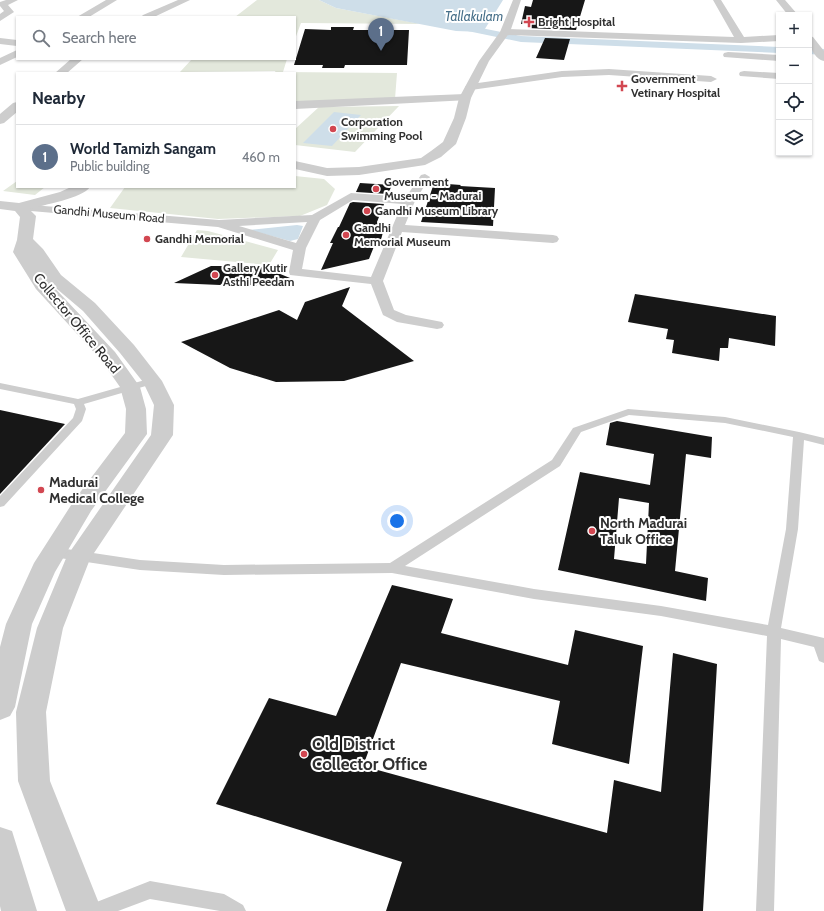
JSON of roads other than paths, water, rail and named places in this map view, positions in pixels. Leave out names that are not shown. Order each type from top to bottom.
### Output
[{"type":"street","points":[[0,18],[9,12],[3,4],[13,0]]},
{"type":"street","points":[[84,16],[113,0]]},
{"type":"street","points":[[148,16],[186,0]]},
{"type":"street","points":[[296,165],[327,172],[359,171],[425,160],[436,154],[449,144],[460,118],[468,93],[484,61],[504,33],[517,0]]},
{"type":"street","points":[[717,0],[741,40]]},
{"type":"street","points":[[780,0],[790,12]]},
{"type":"street","points":[[0,22],[11,23]]},
{"type":"street","points":[[504,33],[741,40],[776,38]]},
{"type":"street","points":[[812,38],[822,55],[812,59]]},
{"type":"street","points":[[0,41],[16,43]]},
{"type":"street","points":[[0,50],[16,53]]},
{"type":"street","points":[[0,62],[16,54]]},
{"type":"street","points":[[728,55],[776,58]]},
{"type":"street","points":[[61,72],[77,60]]},
{"type":"street","points":[[296,105],[468,93],[562,74],[609,72],[711,79]]},
{"type":"street","points":[[744,74],[776,76]]},
{"type":"street","points":[[4,123],[16,107]]},
{"type":"street","points":[[425,177],[409,201],[376,281],[388,312],[402,319],[437,325]]},
{"type":"street","points":[[19,207],[66,195],[81,188]]},
{"type":"street","name":"Gandhi Museum Road","points":[[0,205],[219,224],[315,218],[351,196],[409,201]]},
{"type":"street","name":"Collector Office Road","points":[[19,207],[28,216],[25,240],[37,252],[54,279],[89,307],[127,349],[141,384],[164,405],[162,435],[79,556],[50,628],[31,712],[34,781],[84,911]]},
{"type":"street","points":[[315,218],[300,248],[295,272],[376,281]]},
{"type":"street","name":"Gandhi Museum Road","points":[[219,224],[300,248]]},
{"type":"street","points":[[398,228],[553,239]]},
{"type":"street","name":"Collector Office Road","points":[[0,707],[19,624],[43,570],[53,552],[83,505],[136,434],[136,409],[141,384]]},
{"type":"street","points":[[0,843],[3,860],[19,911]]},
{"type":"lane","points":[[0,386],[78,402],[141,384]]},
{"type":"lane","points":[[0,503],[78,419],[81,409],[78,402]]},
{"type":"lane","points":[[392,568],[556,463],[577,430],[628,412],[725,420],[824,442]]},
{"type":"lane","points":[[765,911],[774,632],[792,529],[799,436]]},
{"type":"lane","points":[[53,552],[140,565],[224,570],[392,568],[534,594],[661,611],[774,632],[822,643],[824,657]]},
{"type":"lane","points":[[95,911],[150,890],[224,903],[237,911]]},
{"type":"water","name":"Tallakulam","points":[[319,0],[503,0],[483,32],[456,31],[336,8]]},
{"type":"water","name":"Corporation Swimming Pool","points":[[334,112],[361,115],[332,146],[303,143]]},
{"type":"water","points":[[297,225],[303,226],[298,239],[290,241],[249,230]]},
{"type":"waterway","points":[[456,26],[521,39],[776,50]]},
{"type":"waterway","points":[[812,51],[824,52]]},
{"type":"place","name":"Bright Hospital","points":[[529,22]]},
{"type":"place","name":"World Tamizh Sangam","points":[[381,51]]},
{"type":"place","name":"Government Vetinary Hospital","points":[[622,86]]},
{"type":"place","name":"Corporation Swimming Pool","points":[[333,129]]},
{"type":"place","name":"Government Museum - Madurai","points":[[376,189]]},
{"type":"place","name":"Gandhi Museum Library","points":[[367,211]]},
{"type":"place","name":"Gandhi Memorial Museum","points":[[346,235]]},
{"type":"place","name":"Gandhi Memorial","points":[[147,239]]},
{"type":"place","name":"Gallery Kutir Asthi Peedam","points":[[215,275]]},
{"type":"place","name":"Madurai Medical College","points":[[41,490]]},
{"type":"place","name":"North Madurai Taluk Office","points":[[592,531]]},
{"type":"place","name":"Old District Collector Office","points":[[304,754]]}]
